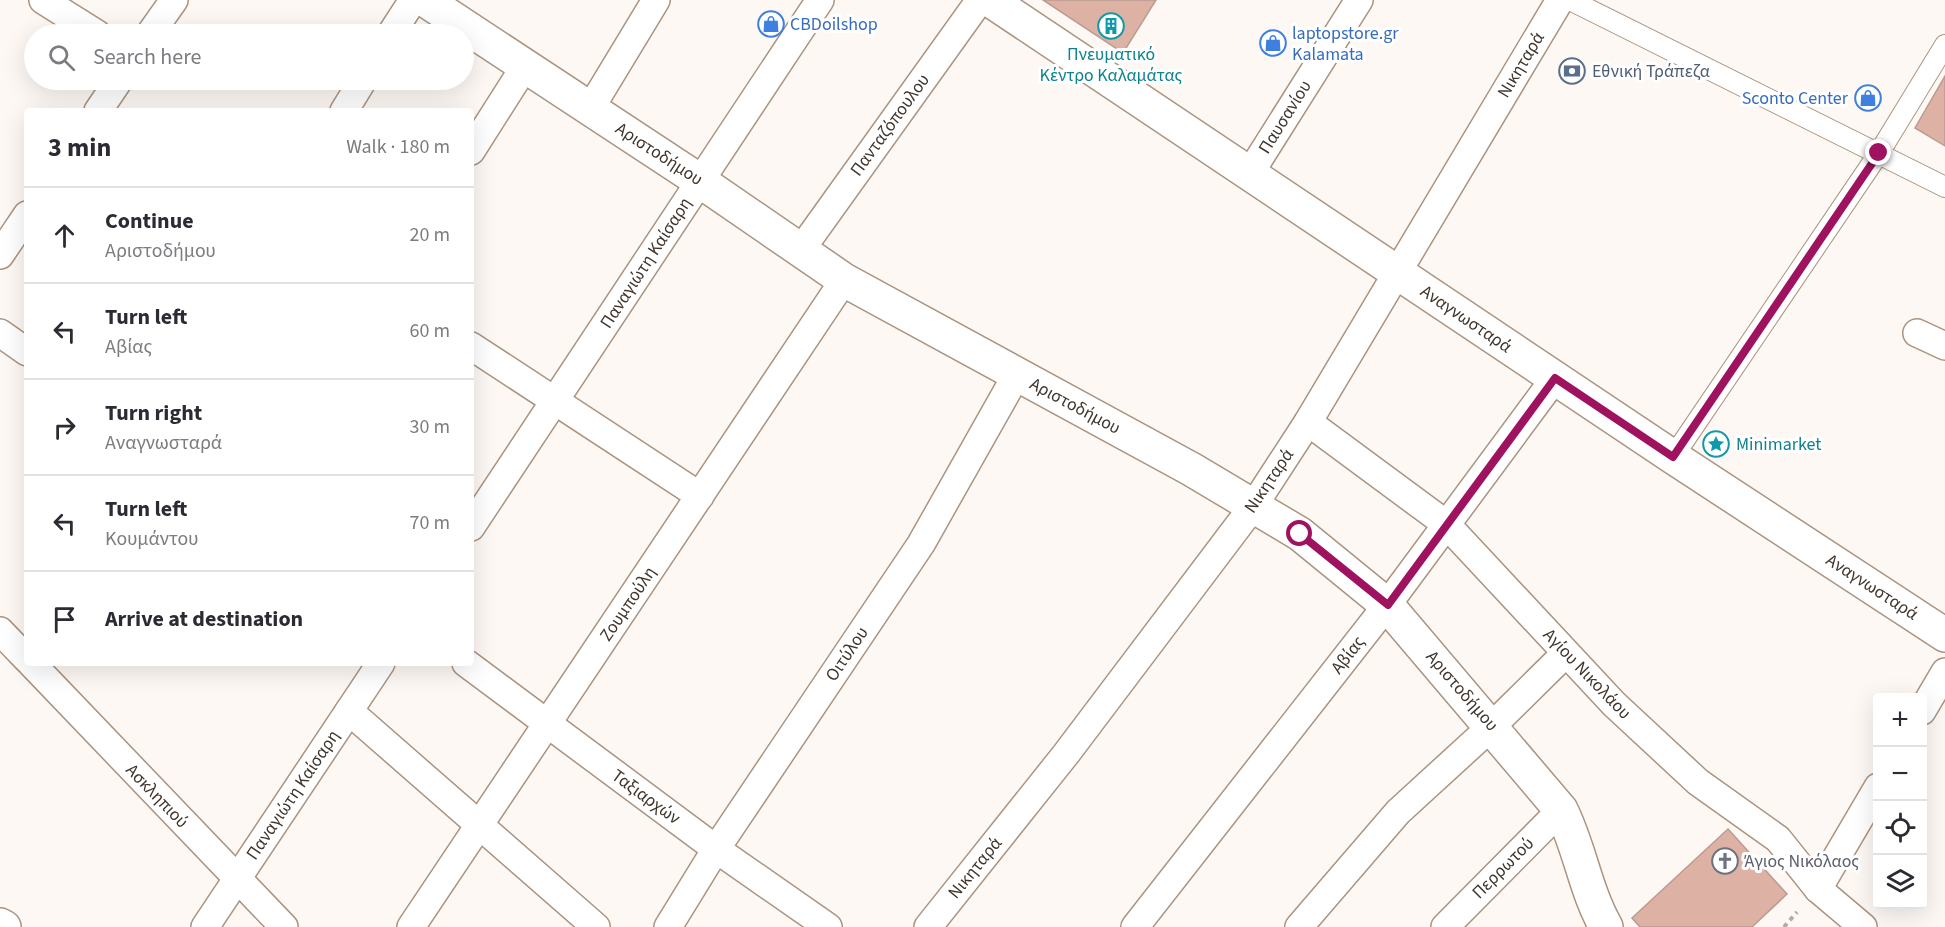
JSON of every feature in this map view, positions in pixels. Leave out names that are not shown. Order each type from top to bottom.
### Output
[{"type":"street","points":[[43,0],[81,24]]},
{"type":"street","points":[[157,24],[174,0]]},
{"type":"street","points":[[397,24],[413,0]]},
{"type":"street","name":"Αριστοδήμου","points":[[425,0],[461,24]]},
{"type":"street","points":[[590,109],[656,0]]},
{"type":"street","name":"Παναγιώτη Καίσαρη","points":[[474,522],[820,0]]},
{"type":"street","name":"Πανταζόπουλου","points":[[800,251],[980,0]]},
{"type":"street","name":"Αναγνωσταρά","points":[[990,0],[1673,457],[1945,635]]},
{"type":"street","name":"Παυσανίου","points":[[1250,173],[1359,0]]},
{"type":"street","name":"Νικηταρά","points":[[928,927],[1066,754],[1254,505],[1308,422],[1560,0]]},
{"type":"street","points":[[1570,0],[1945,187]]},
{"type":"street","name":"Αριστοδήμου","points":[[474,32],[700,181],[844,280],[1254,505],[1320,549],[1388,605],[1561,810],[1576,843],[1592,901],[1606,927]]},
{"type":"street","points":[[1673,457],[1879,153],[1945,45]]},
{"type":"street","points":[[474,146],[525,66]]},
{"type":"street","points":[[100,108],[112,90]]},
{"type":"street","points":[[346,108],[357,90]]},
{"type":"street","points":[[0,255],[24,219]]},
{"type":"street","name":"Ζουμπούλη","points":[[411,927],[844,280]]},
{"type":"street","points":[[0,333],[24,350]]},
{"type":"street","points":[[1917,333],[1945,346]]},
{"type":"street","points":[[474,348],[700,496]]},
{"type":"street","name":"Οιτύλου","points":[[668,927],[716,849],[921,544],[1017,374]]},
{"type":"street","name":"Αβίας","points":[[1135,927],[1388,605],[1555,378]]},
{"type":"street","name":"Αγίου Νικολάου","points":[[1308,422],[1446,525],[1565,654],[1698,782],[1778,839],[1818,889],[1863,927]]},
{"type":"street","points":[[0,631],[24,656]]},
{"type":"street","points":[[1299,927],[1398,812],[1492,726],[1565,654]]},
{"type":"street","name":"Ασκληπιού","points":[[34,666],[284,927]]},
{"type":"street","name":"Παναγιώτη Καίσαρη","points":[[205,927],[379,666]]},
{"type":"street","name":"Ταξιαρχών","points":[[470,666],[716,849],[828,927]]},
{"type":"street","points":[[1927,704],[1945,672]]},
{"type":"street","points":[[349,711],[596,927]]},
{"type":"street","points":[[1818,889],[1873,796]]},
{"type":"street","name":"Περρωτού","points":[[1445,927],[1561,810]]},
{"type":"street","points":[[0,924],[4,927]]},
{"type":"building","name":"Πνευματικό Κέντρο Καλαμάτας","points":[[1043,0],[1156,0],[1123,53]]},
{"type":"building","points":[[1945,76],[1945,146],[1915,128]]},
{"type":"building","name":"Άγιος Νικόλαος","points":[[1728,829],[1787,894],[1752,927],[1640,927],[1632,918]]},
{"type":"place","name":"CBDoilshop","points":[[771,24]]},
{"type":"place","name":"Πνευματικό Κέντρο Καλαμάτας","points":[[1111,26]]},
{"type":"place","name":"laptopstore.gr Kalamata","points":[[1273,43]]},
{"type":"place","name":"Εθνική Τράπεζα","points":[[1572,71]]},
{"type":"place","name":"Sconto Center","points":[[1868,98]]},
{"type":"place","name":"Minimarket","points":[[1716,444]]},
{"type":"place","name":"Άγιος Νικόλαος","points":[[1725,861]]},
{"type":"route","points":[[1300,534],[1388,605],[1555,378],[1673,457],[1879,153]]}]
